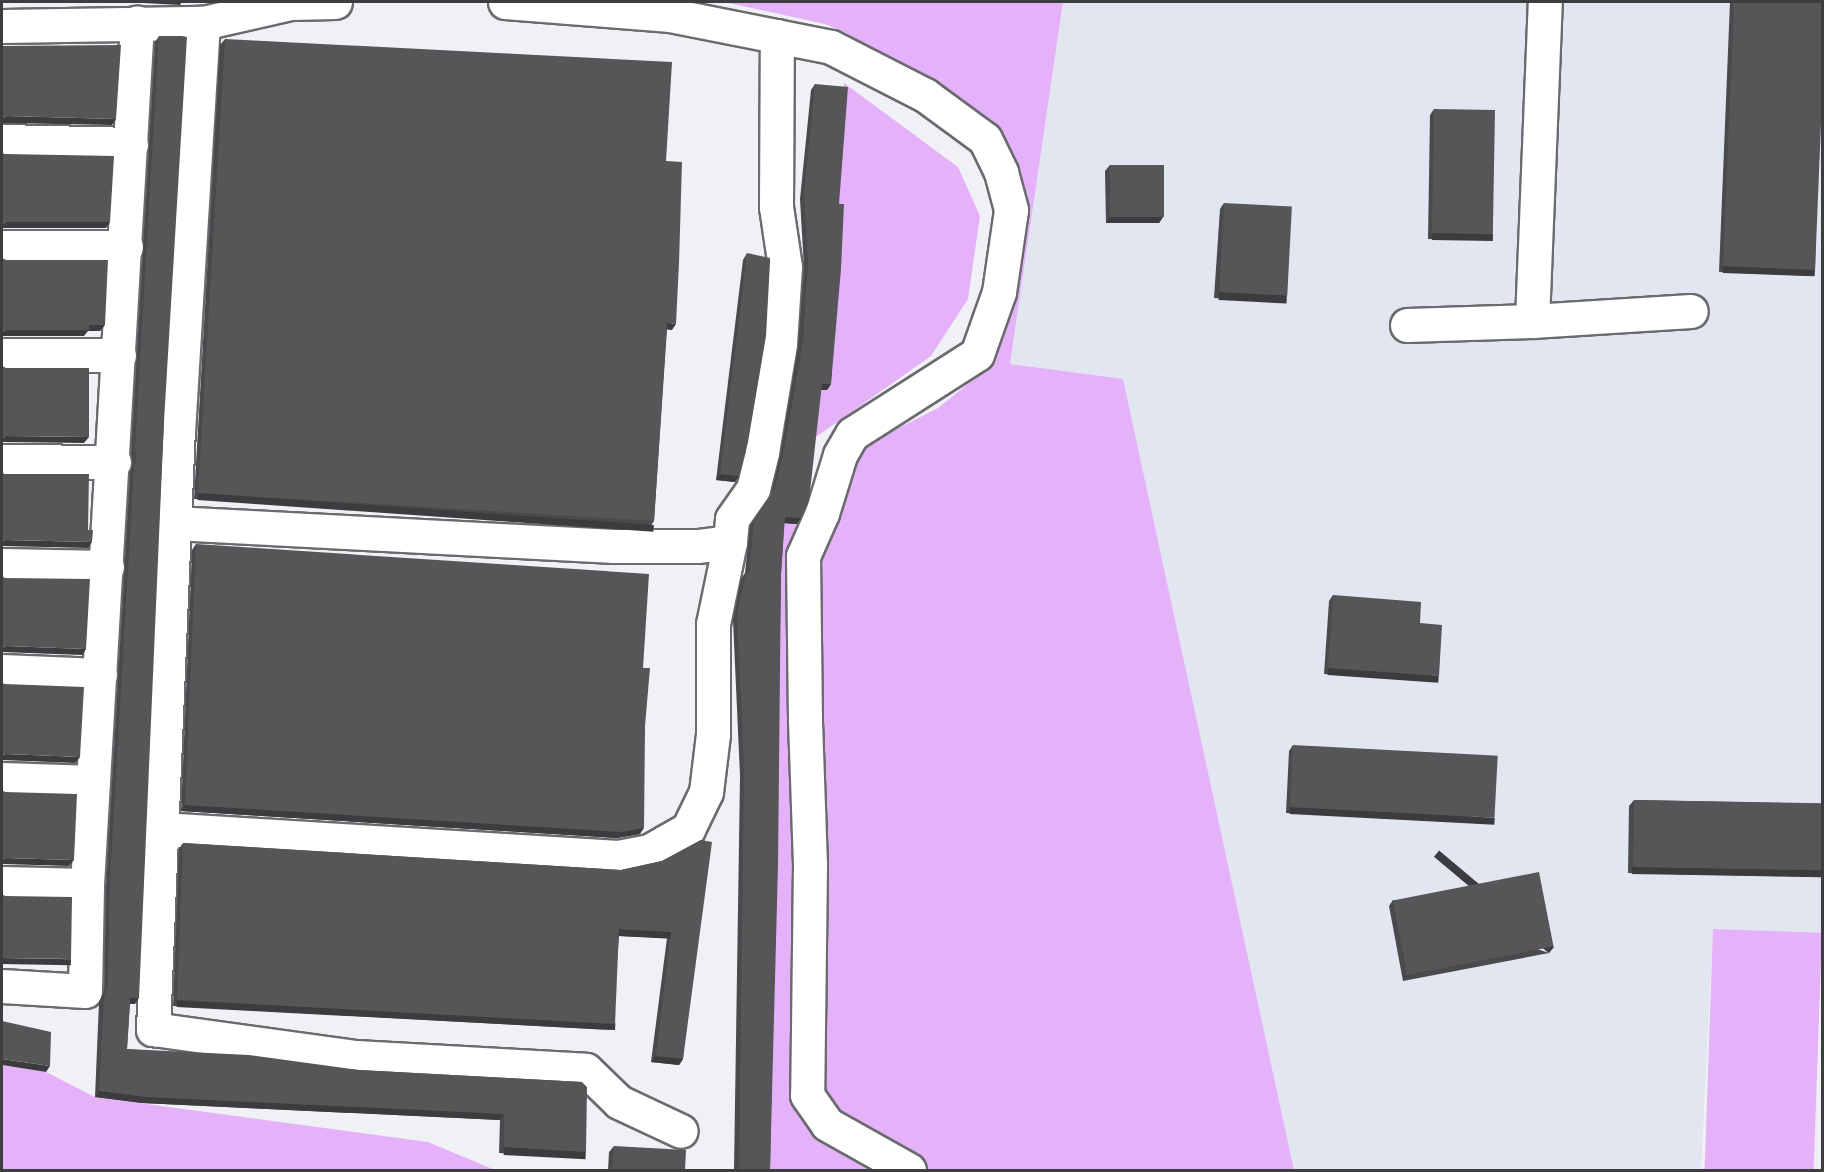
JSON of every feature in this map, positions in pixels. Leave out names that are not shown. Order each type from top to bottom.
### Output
[{"type":"lane","points":[[2,26],[137,22],[203,23],[290,3],[335,2]]},
{"type":"lane","points":[[505,2],[670,15],[831,47],[925,95],[985,139],[1000,172],[1011,210],[999,292],[977,354],[852,434],[840,455],[822,513],[803,556],[805,745],[810,865],[806,1019],[807,1095],[827,1124],[909,1170]]},
{"type":"lane","points":[[1532,321],[1545,2]]},
{"type":"lane","points":[[2,986],[85,991],[87,885],[114,462],[137,22]]},
{"type":"lane","points":[[203,23],[174,523],[153,1029],[356,1057],[586,1070],[619,1102],[681,1131]]},
{"type":"lane","points":[[161,829],[618,856],[649,851],[688,829],[706,792],[713,734],[713,624],[730,542],[732,519],[753,489],[762,452],[780,344],[785,267],[776,207],[777,36]]},
{"type":"lane","points":[[2,141],[131,144]]},
{"type":"lane","points":[[2,247],[126,247]]},
{"type":"lane","points":[[1407,325],[1532,321],[1691,311]]},
{"type":"lane","points":[[2,355],[118,355]]},
{"type":"lane","points":[[2,461],[114,462]]},
{"type":"lane","points":[[174,523],[614,546],[697,546],[730,542]]},
{"type":"lane","points":[[2,566],[106,567]]},
{"type":"lane","points":[[2,671],[100,675]]},
{"type":"lane","points":[[2,779],[93,782]]},
{"type":"lane","points":[[2,883],[87,885]]},
{"type":"shaded area","points":[[724,2],[1063,2],[1010,364],[1123,379],[1294,1170],[766,1170],[780,523],[805,525],[839,497],[869,443],[938,408],[990,366],[1023,198],[975,116],[846,33],[825,24]]},
{"type":"shaded area","points":[[1063,2],[1822,2],[1822,933],[1713,929],[1701,1170],[1294,1170],[1123,380],[1010,364]]},
{"type":"shaded area","points":[[844,83],[958,167],[980,216],[968,299],[931,356],[813,439],[818,390],[826,390]]},
{"type":"shaded area","points":[[1713,929],[1822,933],[1814,1170],[1705,1170]]},
{"type":"shaded area","points":[[2,1065],[46,1072],[95,1097],[428,1142],[495,1170],[2,1170]]},
{"type":"building","points":[[1734,2],[1822,2],[1822,99],[1815,270],[1723,266]]},
{"type":"building","points":[[159,36],[187,37],[164,421],[139,998],[130,998],[127,1049],[249,1055],[359,1070],[582,1082],[587,1087],[586,1152],[504,1147],[504,1114],[146,1097],[99,1091],[104,996],[108,985],[110,880],[134,466],[137,457],[135,448]]},
{"type":"building","points":[[225,39],[672,62],[666,161],[682,162],[679,263],[676,324],[667,323],[654,521],[198,493]]},
{"type":"building","points":[[121,45],[116,119],[7,116],[2,118],[2,46]]},
{"type":"building","points":[[815,84],[848,87],[839,204],[844,204],[841,269],[831,384],[822,384],[809,500],[801,518],[785,517],[781,574],[778,865],[770,1170],[739,1170],[744,770],[737,614],[746,573],[749,573],[754,520],[775,488],[803,341],[808,262],[804,193]]},
{"type":"building","points":[[1434,109],[1495,110],[1493,234],[1432,233]]},
{"type":"building","points":[[2,153],[114,156],[110,222],[6,222],[2,224]]},
{"type":"building","points":[[1110,165],[1164,165],[1164,217],[1110,217]]},
{"type":"building","points":[[1224,203],[1292,207],[1287,295],[1219,292]]},
{"type":"building","points":[[747,253],[770,258],[770,262],[766,336],[748,442],[739,476],[720,474]]},
{"type":"building","points":[[2,258],[6,260],[108,260],[105,325],[89,325],[89,330],[6,330],[2,332]]},
{"type":"building","points":[[2,366],[6,368],[89,368],[89,437],[6,436],[2,438]]},
{"type":"building","points":[[2,473],[89,474],[88,530],[93,530],[92,542],[2,541]]},
{"type":"building","points":[[196,544],[649,574],[643,668],[650,668],[645,726],[644,828],[621,832],[185,805]]},
{"type":"building","points":[[2,576],[5,578],[90,579],[86,649],[6,646],[2,648]]},
{"type":"building","points":[[1333,595],[1421,602],[1420,623],[1442,625],[1439,676],[1328,668]]},
{"type":"building","points":[[2,683],[84,687],[80,757],[2,755]]},
{"type":"building","points":[[1293,745],[1498,756],[1494,818],[1290,807]]},
{"type":"building","points":[[2,790],[5,792],[77,794],[74,860],[6,858],[2,860]]},
{"type":"building","points":[[1634,800],[1822,803],[1821,870],[1633,867]]},
{"type":"building","points":[[701,840],[712,842],[683,1059],[656,1056],[671,932],[619,929],[615,1024],[177,1000],[183,843],[621,870],[662,861]]},
{"type":"building","points":[[1539,872],[1554,947],[1407,975],[1393,900]]},
{"type":"building","points":[[2,894],[5,896],[72,897],[71,959],[2,958]]},
{"type":"building","points":[[2,1021],[51,1032],[50,1066],[2,1059]]},
{"type":"building","points":[[614,1146],[686,1150],[685,1170],[612,1170]]}]
